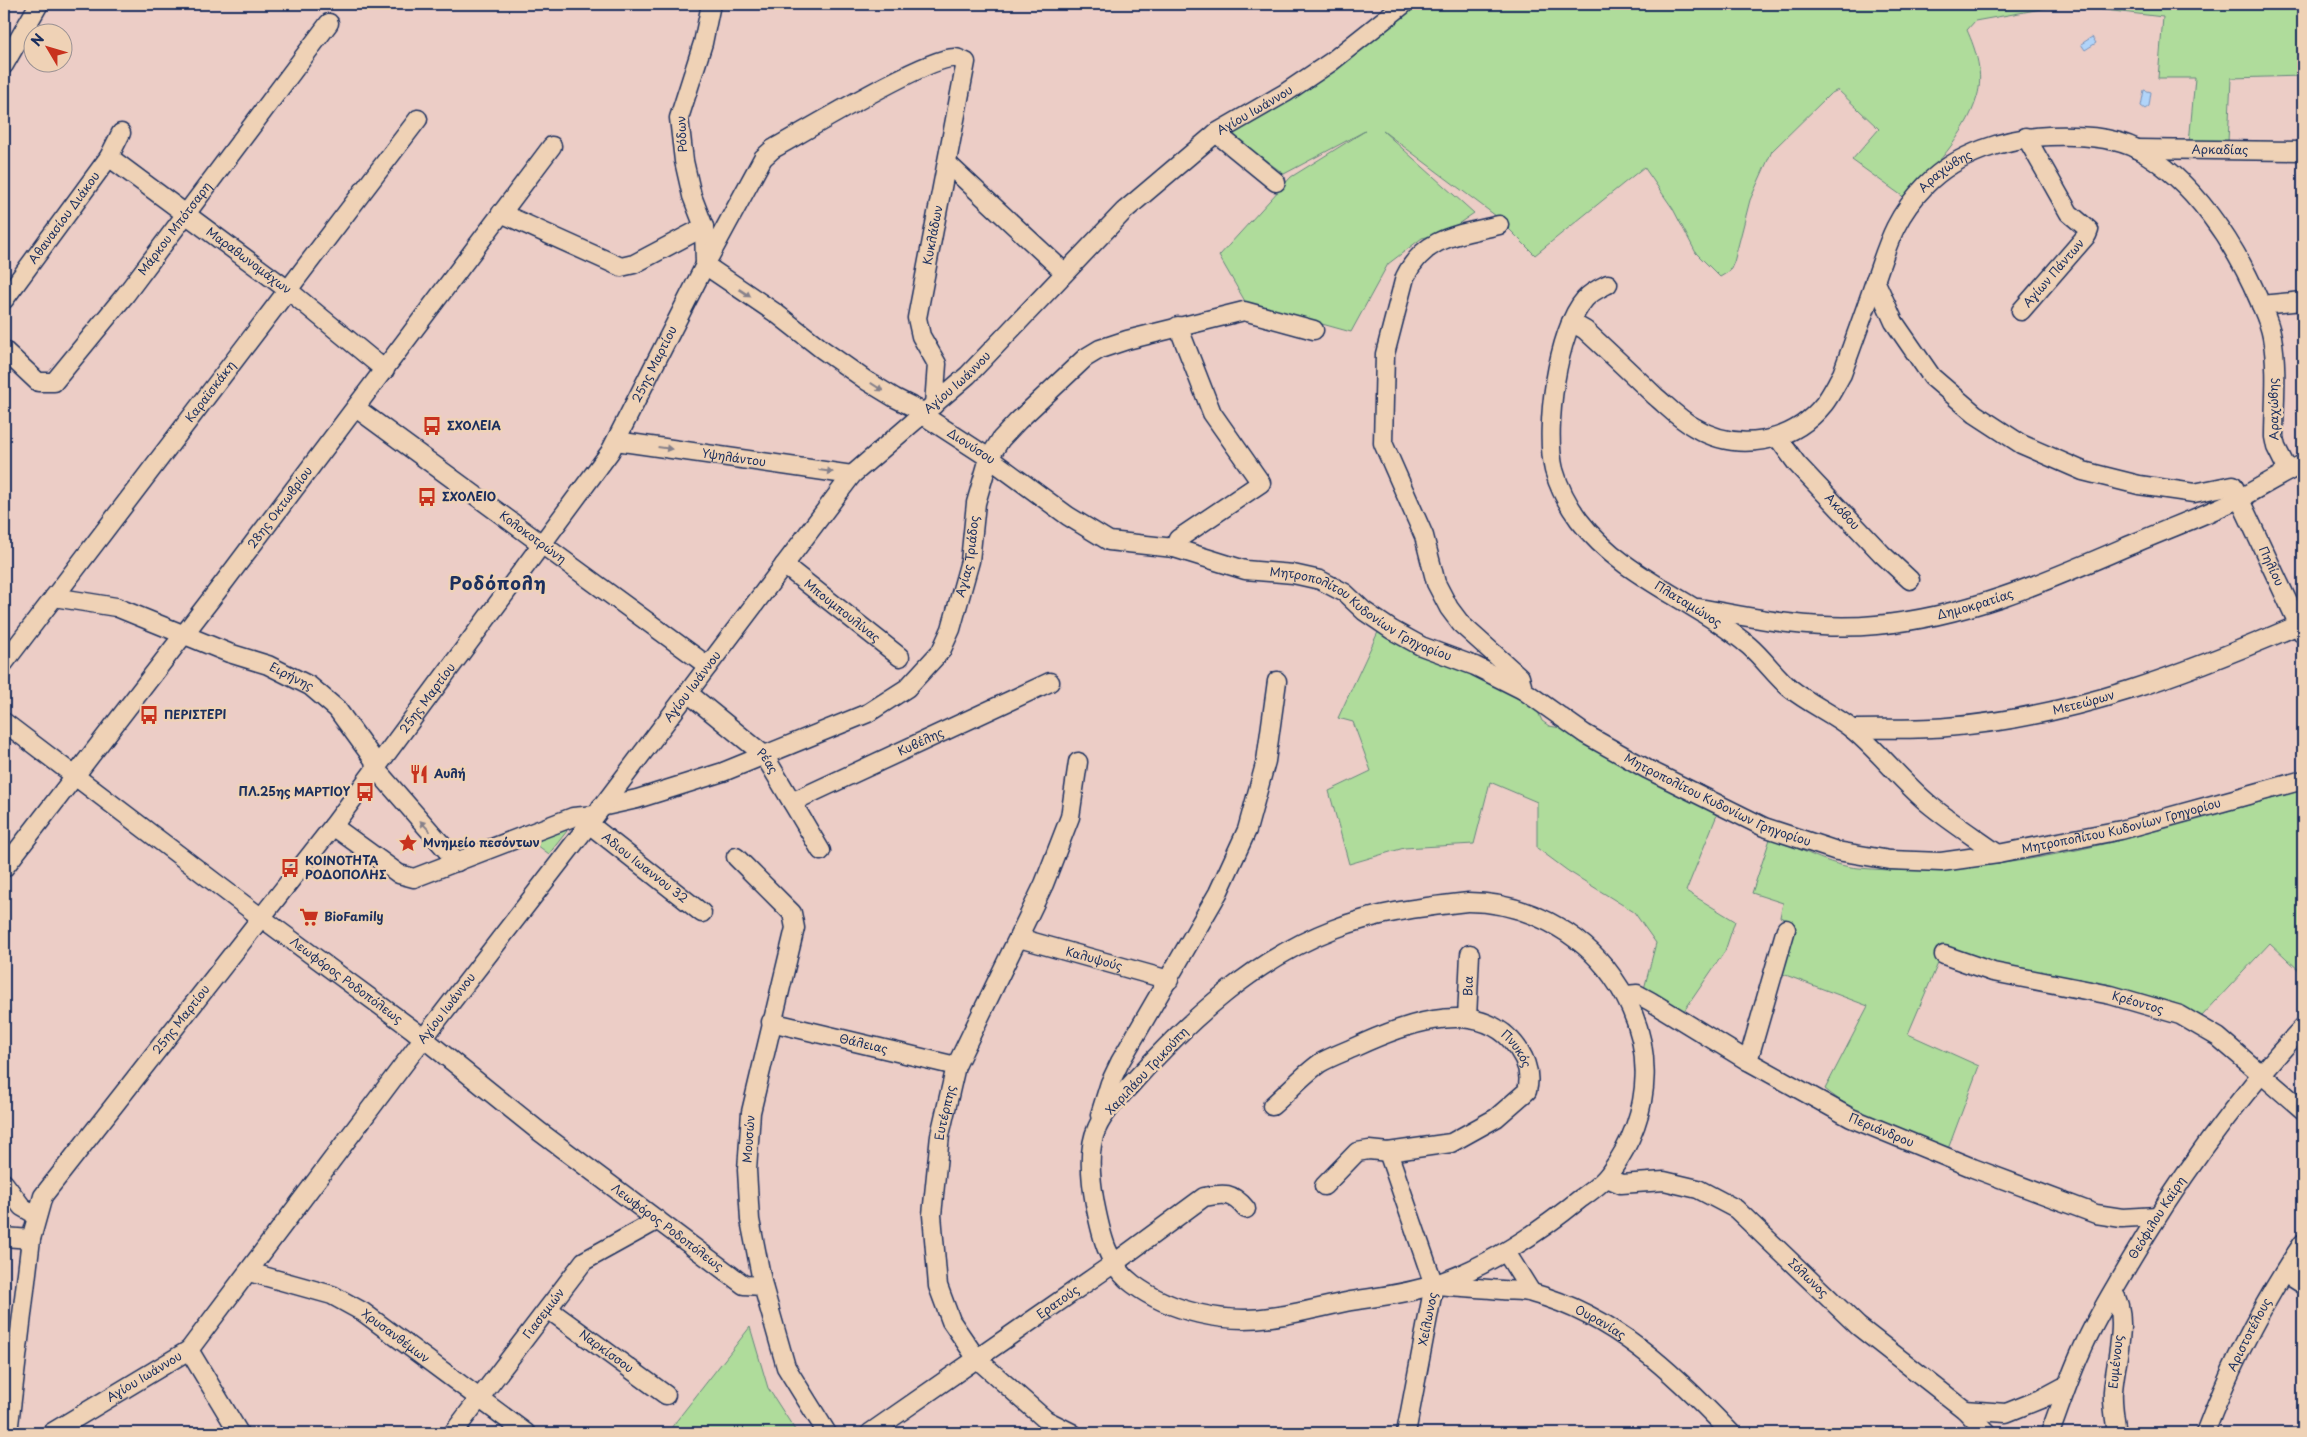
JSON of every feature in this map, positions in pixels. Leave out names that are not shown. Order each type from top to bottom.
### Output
[{"type":"street","points":[[4,65],[39,4]]},
{"type":"street","name":"Ρόδων","points":[[705,265],[704,227],[692,196],[684,161],[679,118],[703,43],[711,4]]},
{"type":"street","name":"Αγίου Ιωάννου","points":[[52,1433],[189,1350],[852,475],[968,376],[1064,272],[1124,211],[1216,133],[1285,93],[1331,62],[1404,4]]},
{"type":"street","name":"Μάρκου Μπότσαρη","points":[[4,350],[38,382],[54,382],[126,294],[329,23]]},
{"type":"street","name":"25ης Μαρτίου","points":[[9,1433],[30,1238],[43,1196],[333,826],[543,544],[616,441],[705,265],[763,158],[773,149],[901,78],[932,64],[955,58],[966,62]]},
{"type":"street","name":"Κυκλάδων","points":[[930,409],[937,364],[922,336],[917,318],[966,62]]},
{"type":"street","name":"Καραϊσκάκη","points":[[4,662],[418,120]]},
{"type":"street","name":"Αθανασίου Διάκου","points":[[4,300],[109,157],[121,133]]},
{"type":"street","points":[[1216,133],[1276,182]]},
{"type":"street","name":"Αραχώβης","points":[[1571,322],[1586,330],[1672,411],[1693,427],[1722,439],[1740,442],[1759,442],[1778,438],[1805,422],[1824,404],[1832,392],[1842,374],[1895,226],[1928,184],[1943,171],[1971,155],[1999,144],[2026,137],[2092,137],[2121,143],[2136,149],[2174,177],[2217,225],[2239,257],[2269,325],[2274,348],[2274,438],[2276,447],[2296,467]]},
{"type":"street","name":"Αγίων Πάντων","points":[[2021,311],[2087,235],[2089,230],[2069,213],[2026,137]]},
{"type":"street","name":"28ης Οκτωβρίου","points":[[4,868],[184,636],[552,146]]},
{"type":"street","name":"Αρκαδίας","points":[[2136,149],[2303,151]]},
{"type":"street","name":"Μαραθωνομάχων","points":[[109,157],[288,290],[384,370]]},
{"type":"street","points":[[946,162],[1064,272]]},
{"type":"street","points":[[501,213],[621,266],[634,264],[704,227]]},
{"type":"street","points":[[1498,225],[1439,241],[1422,252],[1410,268],[1404,282],[1385,354],[1383,443],[1424,536],[1440,592],[1461,624],[1520,677],[1522,690]]},
{"type":"street","name":"Διονύσου","points":[[705,265],[777,314],[823,350],[895,398],[930,409],[929,419],[989,458],[1068,516],[1109,541],[1174,548]]},
{"type":"street","points":[[1875,280],[1894,322],[1932,377],[1975,414],[2021,444],[2083,471],[2140,485],[2194,493],[2233,485],[2238,498]]},
{"type":"street","name":"Πλαταμώνος","points":[[1608,284],[1586,298],[1571,322],[1561,355],[1551,428],[1552,458],[1563,494],[1587,531],[1610,554],[1634,572],[1695,608],[1749,646],[1791,689],[1852,729],[1929,804],[1998,854]]},
{"type":"street","points":[[2261,305],[2303,301]]},
{"type":"street","name":"Αγίας Τριάδος","points":[[595,815],[637,799],[692,782],[868,713],[907,688],[940,651],[950,629],[965,582],[970,560],[976,503],[989,458],[1001,439],[1018,421],[1057,382],[1085,358],[1100,349],[1178,326],[1244,311],[1314,330]]},
{"type":"street","points":[[1174,548],[1178,539],[1261,483],[1212,413],[1178,326]]},
{"type":"street","name":"Κολοκοτρώνη","points":[[356,408],[708,666]]},
{"type":"street","name":"Ακόβου","points":[[1778,438],[1797,464],[1882,554],[1910,580]]},
{"type":"street","name":"Υψηλάντου","points":[[616,441],[852,475]]},
{"type":"street","name":"Δημοκρατίας","points":[[1695,608],[1784,622],[1839,626],[1877,625],[1942,614],[1997,600],[2082,566],[2238,498],[2296,467]]},
{"type":"street","name":"Πηλίου","points":[[2238,498],[2302,627]]},
{"type":"street","name":"Μητροπολίτου Κυδονίων Γρηγορίου","points":[[1174,548],[1245,570],[1320,580],[1345,593],[1364,611],[1399,634],[1421,646],[1475,666],[1522,690],[1585,734],[1647,769],[1764,827],[1837,851],[1890,860],[1941,862],[1998,854],[2121,830],[2303,780]]},
{"type":"street","name":"Μπουμπουλίνας","points":[[784,565],[900,657]]},
{"type":"street","name":"Ειρήνης","points":[[54,598],[116,607],[184,636],[268,665],[310,686],[337,709],[374,760],[375,768],[457,862]]},
{"type":"street","name":"Μετεώρων","points":[[1852,729],[1947,727],[2026,716],[2110,696],[2193,668],[2302,627]]},
{"type":"street","points":[[1097,1128],[1110,1083],[1120,1062],[1218,892],[1247,830],[1266,761],[1277,681]]},
{"type":"street","name":"Κυβέλης","points":[[792,802],[1050,682]]},
{"type":"street","name":"Ρέας","points":[[688,693],[764,755],[821,851]]},
{"type":"street","name":"Λεωφόρος Ροδοπόλεως","points":[[4,722],[261,918],[424,1038],[540,1132],[744,1285],[763,1286]]},
{"type":"street","name":"Ευτέρπης","points":[[1072,1433],[1046,1420],[978,1359],[951,1321],[938,1286],[932,1215],[940,1136],[956,1066],[1044,884],[1070,817],[1078,762]]},
{"type":"street","points":[[333,826],[399,874],[414,878],[573,817],[595,815]]},
{"type":"street","name":"Αδιου Ιωαννου 32","points":[[595,815],[702,913]]},
{"type":"street","name":"Μουσών","points":[[736,857],[792,913],[796,928],[771,1022],[751,1112],[747,1170],[750,1220],[763,1286],[786,1367],[827,1433]]},
{"type":"street","name":"Χαριλάου Τρικούπη","points":[[1468,902],[1498,904],[1518,909],[1540,918],[1580,941],[1595,953],[1626,995],[1640,1038],[1646,1066],[1646,1086],[1642,1108],[1631,1135],[1607,1178],[1564,1212],[1506,1252],[1434,1285],[1268,1318],[1219,1318],[1166,1303],[1132,1284],[1113,1264],[1103,1238],[1093,1191],[1091,1161],[1097,1128],[1116,1102],[1165,1049],[1211,1005],[1252,972],[1332,929],[1388,912],[1468,902]]},
{"type":"street","points":[[1748,1061],[1786,929]]},
{"type":"street","name":"Καλυψούς","points":[[1019,938],[1169,980]]},
{"type":"street","name":"Βια","points":[[1467,1018],[1470,954]]},
{"type":"street","name":"Κρέοντος","points":[[1944,955],[1993,972],[2103,994],[2180,1015],[2218,1037],[2303,1110]]},
{"type":"street","name":"Περιάνδρου","points":[[1626,995],[1637,994],[1650,1001],[1748,1061],[1851,1118],[1982,1172],[2096,1214],[2122,1218],[2157,1216]]},
{"type":"street","name":"Πνυκός","points":[[1272,1106],[1321,1063],[1374,1038],[1417,1022],[1467,1018],[1499,1030],[1513,1043],[1530,1072],[1527,1091],[1496,1118],[1452,1143],[1388,1152],[1369,1150],[1357,1152],[1324,1186]]},
{"type":"street","name":"Θάλειας","points":[[771,1022],[956,1066]]},
{"type":"street","name":"Θεόφιλου Καϊρη","points":[[2050,1433],[2067,1385],[2090,1332],[2157,1216],[2196,1158],[2260,1074],[2303,1027]]},
{"type":"street","name":"Χείλωνος","points":[[1388,1152],[1434,1285],[1406,1433]]},
{"type":"street","name":"Σόλωνος","points":[[1607,1178],[1621,1184],[1664,1182],[1698,1189],[1736,1209],[1858,1326],[1965,1410],[1987,1433]]},
{"type":"street","points":[[4,1183],[22,1207],[36,1215]]},
{"type":"street","name":"Ερατούς","points":[[870,1433],[978,1359],[1204,1198],[1222,1193],[1237,1198],[1246,1209]]},
{"type":"street","name":"Γιασεμιών","points":[[453,1433],[584,1260],[658,1220]]},
{"type":"street","points":[[4,1237],[30,1238]]},
{"type":"street","name":"Αριστοτέλους","points":[[2205,1433],[2218,1400],[2256,1322],[2303,1243]]},
{"type":"street","points":[[1506,1252],[1531,1292]]},
{"type":"street","name":"Χρυσανθέμων","points":[[249,1272],[332,1295],[363,1312],[526,1433]]},
{"type":"street","points":[[2284,1273],[2303,1285]]},
{"type":"street","name":"Ουρανίας","points":[[1434,1285],[1531,1292],[1581,1311],[1623,1334],[1692,1392],[1731,1433]]},
{"type":"street","name":"Ευμένους","points":[[2113,1292],[2119,1300],[2120,1339],[2112,1392],[2117,1433]]},
{"type":"street","name":"Ναρκίσσου","points":[[548,1309],[666,1395]]},
{"type":"street","points":[[189,1350],[239,1433]]},
{"type":"street","points":[[1965,1410],[2006,1413],[2067,1385]]},
{"type":"green space","points":[[1411,4],[2303,4],[2303,76],[2231,78],[2228,142],[2189,143],[2195,78],[2158,78],[2163,17],[2063,5],[1975,21],[1967,30],[1976,54],[1980,80],[1972,111],[1957,138],[1947,151],[1905,198],[1852,160],[1879,129],[1838,90],[1830,94],[1772,151],[1750,200],[1734,262],[1730,271],[1720,277],[1696,253],[1673,209],[1644,167],[1535,255],[1496,216],[1383,131],[1474,213],[1445,233],[1422,238],[1388,264],[1351,332],[1246,303],[1219,256],[1291,177],[1365,131],[1284,174],[1232,135],[1330,68]]},
{"type":"green space","points":[[1379,630],[1472,671],[1535,705],[1542,721],[1549,726],[1561,728],[1581,738],[1717,815],[1686,891],[1735,921],[1725,951],[1684,1011],[1644,989],[1656,943],[1634,912],[1568,871],[1537,848],[1537,802],[1490,782],[1474,844],[1404,848],[1349,864],[1329,791],[1371,771],[1353,722],[1338,718]]},
{"type":"green space","points":[[2303,790],[2303,974],[2270,943],[2202,1016],[2174,1003],[2106,984],[1996,965],[1941,945],[1939,961],[1908,1034],[1979,1066],[1948,1149],[1868,1116],[1838,1099],[1825,1089],[1868,1006],[1783,974],[1796,925],[1780,917],[1783,903],[1752,893],[1771,836],[1814,856],[1848,867],[1914,870],[1970,867],[2084,848],[2140,835]]},
{"type":"green space","points":[[562,826],[567,831],[549,854],[529,839]]},
{"type":"green space","points":[[750,1327],[768,1388],[797,1433],[667,1433]]},
{"type":"water","points":[[2092,37],[2096,43],[2085,50],[2081,44]]},
{"type":"water","points":[[2144,90],[2151,92],[2149,106],[2145,109],[2141,106]]},
{"type":"place","name":"ΣΧΟΛΕΙΑ","points":[[432,426]]},
{"type":"place","name":"ΣΧΟΛΕΙΟ","points":[[427,497]]},
{"type":"place","name":"ΠΕΡΙΣΤΕΡΙ","points":[[149,715]]},
{"type":"place","name":"Αυλή","points":[[419,774]]},
{"type":"place","name":"ΠΛ.25ης ΜΑΡΤΙΟΥ","points":[[365,792]]},
{"type":"place","name":"Μνημείο πεσόντων","points":[[408,843]]},
{"type":"place","name":"ΚΟΙΝΟΤΗΤΑ ΡΟΔΟΠΟΛΗΣ","points":[[290,868]]},
{"type":"place","name":"BioFamily","points":[[309,917]]},
{"type":"district","name":"Ροδόπολη","points":[[498,584]]}]
